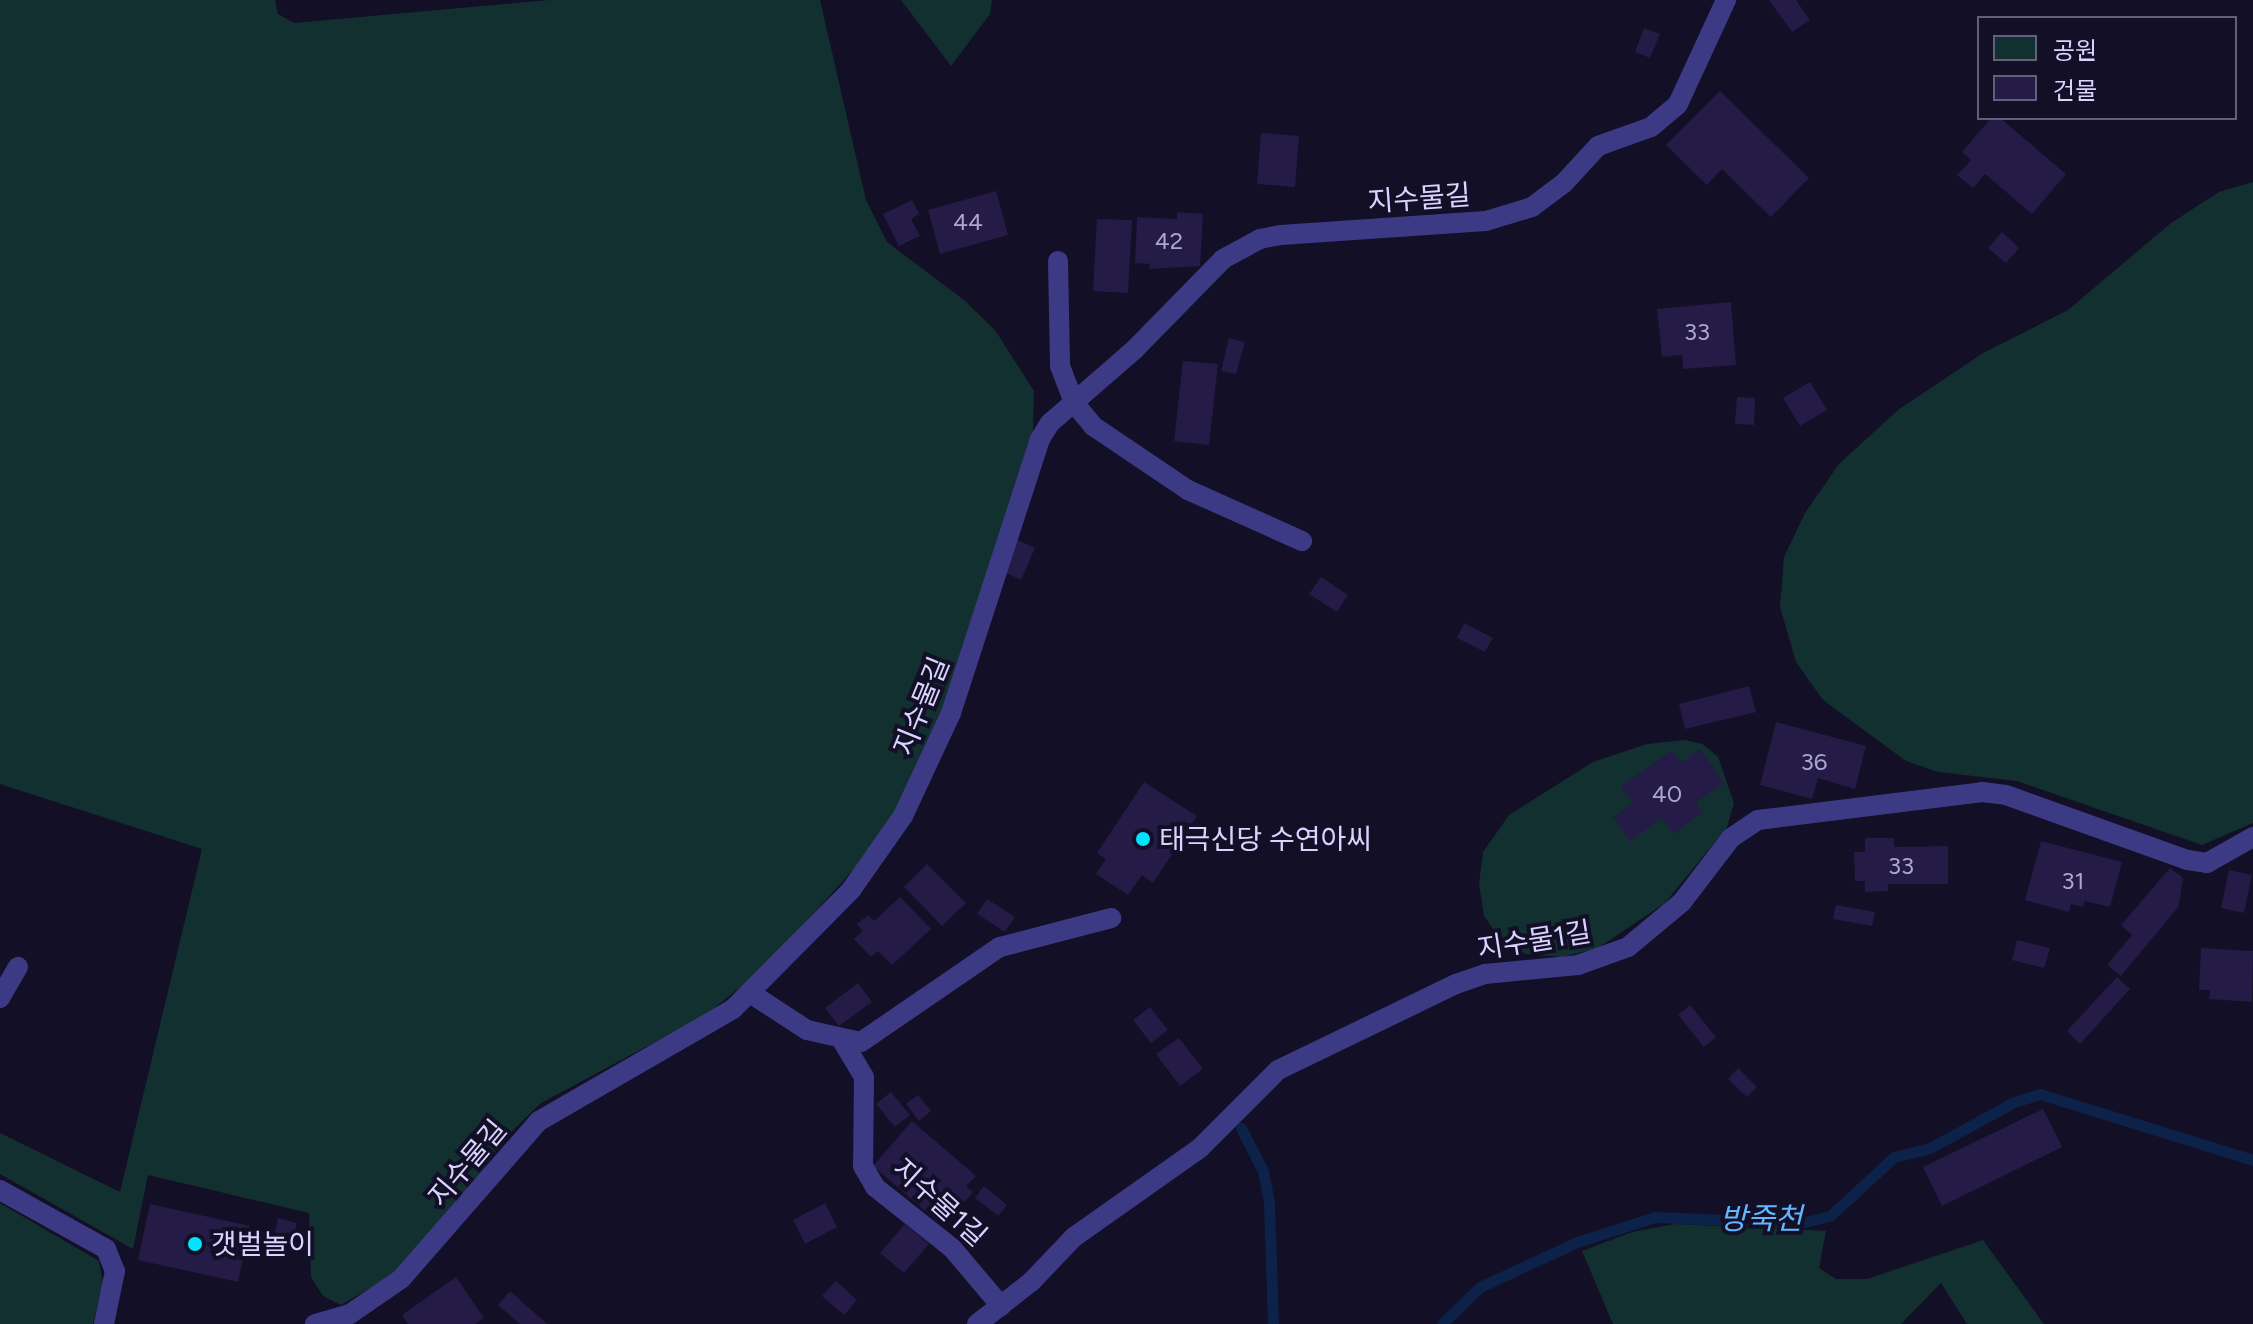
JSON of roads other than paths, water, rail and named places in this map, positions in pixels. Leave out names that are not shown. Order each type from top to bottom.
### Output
[{"type":"lane","name":"지수물길","points":[[315,1324],[350,1314],[401,1279],[539,1121],[568,1100],[701,1031],[750,993],[851,890],[903,816],[951,713],[1040,439],[1074,403],[1135,349],[1223,259],[1260,239],[1486,221],[1532,207],[1564,183],[1598,146],[1651,127],[1678,104],[1726,0]]},
{"type":"lane","points":[[1058,261],[1060,366],[1074,403],[1105,436],[1149,467],[1302,541]]},
{"type":"lane","name":"지수물1길","points":[[977,1324],[1001,1306],[1074,1237],[1200,1148],[1278,1070],[1456,984],[1485,974],[1578,965],[1628,947],[1682,902],[1731,838],[1758,820],[1982,792],[2017,799],[2188,860],[2207,863],[2253,837]]},
{"type":"lane","points":[[750,993],[788,1021],[843,1042],[875,1035],[919,999],[1000,947],[1111,918]]},
{"type":"lane","points":[[0,998],[18,967]]},
{"type":"lane","name":"지수물1길","points":[[843,1042],[864,1077],[863,1166],[875,1187],[952,1248],[1001,1306]]},
{"type":"lane","points":[[0,1190],[106,1249],[115,1271],[104,1324]]},
{"type":"waterway","name":"방죽천","points":[[1442,1324],[1480,1287],[1577,1242],[1655,1217],[1801,1223],[1830,1216],[1894,1157],[1930,1148],[2014,1102],[2040,1094],[2253,1160]]},
{"type":"waterway","points":[[1241,1128],[1263,1171],[1269,1203],[1273,1324]]},
{"type":"place","name":"태극신당 수연아씨","points":[[1143,839]]},
{"type":"place","name":"갯벌놀이","points":[[195,1244]]}]
